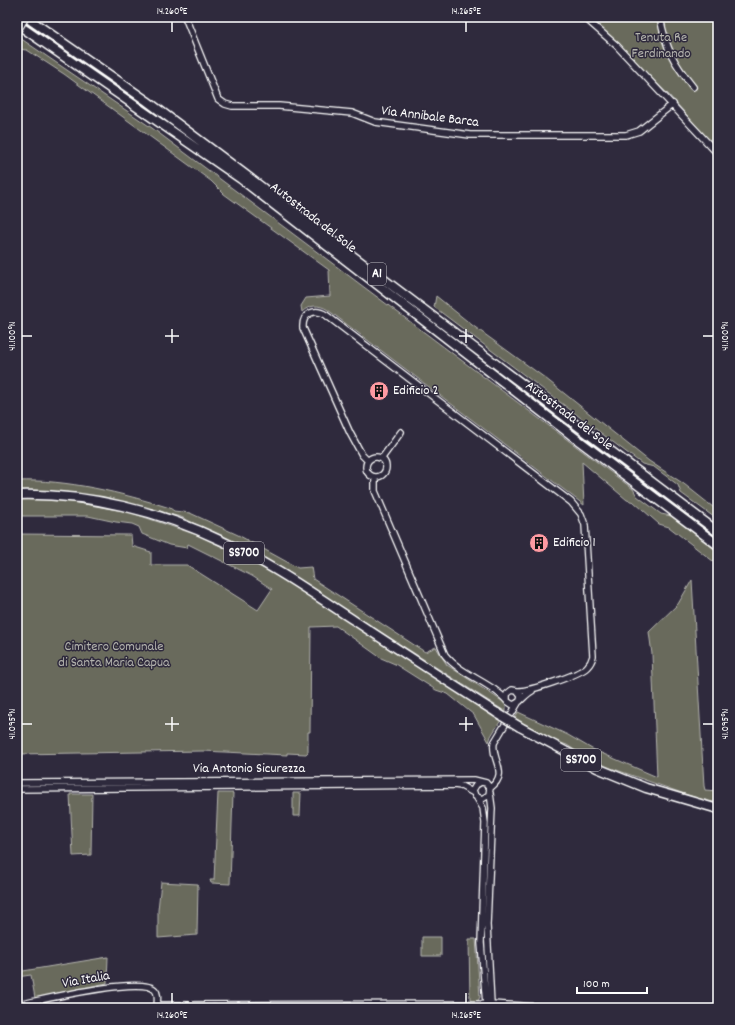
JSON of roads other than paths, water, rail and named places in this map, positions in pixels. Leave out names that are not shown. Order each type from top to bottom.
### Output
[{"type":"highway","name":"Autostrada del Sole","points":[[28,18],[147,101],[243,172],[718,532]]},
{"type":"highway","name":"Autostrada del Sole","points":[[17,24],[241,179],[718,545]]},
{"type":"highway","points":[[17,32],[63,56]]},
{"type":"highway","name":"SS700","points":[[17,495],[58,496],[119,506],[165,519],[223,541],[295,583],[520,727],[597,768],[663,794],[718,809]]},
{"type":"street","name":"Via Annibale Barca","points":[[185,17],[218,99],[225,104],[232,106],[285,106],[352,113],[375,122],[470,135],[626,135],[639,131],[673,104]]},
{"type":"street","points":[[584,17],[617,46],[673,104],[718,154]]},
{"type":"street","points":[[660,17],[664,37],[675,64],[693,87]]},
{"type":"street","points":[[17,32],[28,18]]},
{"type":"street","points":[[368,461],[362,455],[350,433],[303,328],[304,320],[310,312],[319,311],[326,316],[571,502],[580,514],[585,526],[593,656],[587,668],[582,671],[536,688],[504,692],[494,690]]},
{"type":"street","points":[[382,458],[401,432]]},
{"type":"street","points":[[372,457],[382,458],[386,463],[386,470],[381,476],[375,477],[367,471],[368,461],[372,457]]},
{"type":"street","points":[[375,477],[375,491],[445,655],[453,663],[514,705],[519,702],[521,696],[517,691]]},
{"type":"street","points":[[475,795],[485,799],[490,790],[498,782],[500,774],[494,750],[494,743],[519,702],[524,696],[536,688]]},
{"type":"street","points":[[510,691],[506,696],[510,716]]},
{"type":"street","name":"Via Antonio Sicurezza","points":[[17,783],[474,780],[486,783],[490,790]]},
{"type":"street","points":[[481,782],[476,785],[475,795],[483,808],[485,823],[480,943],[489,1006]]},
{"type":"street","name":"Via Antonio Sicurezza","points":[[17,789],[454,785],[460,786],[475,795]]},
{"type":"street","points":[[489,1006],[487,930],[492,808],[490,790]]},
{"type":"street","name":"Via Italia","points":[[17,1005],[113,986],[146,985],[155,989],[157,993],[157,1007]]},
{"type":"street","points":[[157,1007],[489,1006],[557,1008]]},
{"type":"place","name":"Edificio 2","points":[[379,391]]},
{"type":"place","name":"Edificio 1","points":[[539,543]]},
{"type":"park label","name":"Tenuta Re Ferdinando","points":[[661,46]]},
{"type":"park label","name":"Cimitero Comunale di Santa Maria Capua","points":[[114,656]]}]
